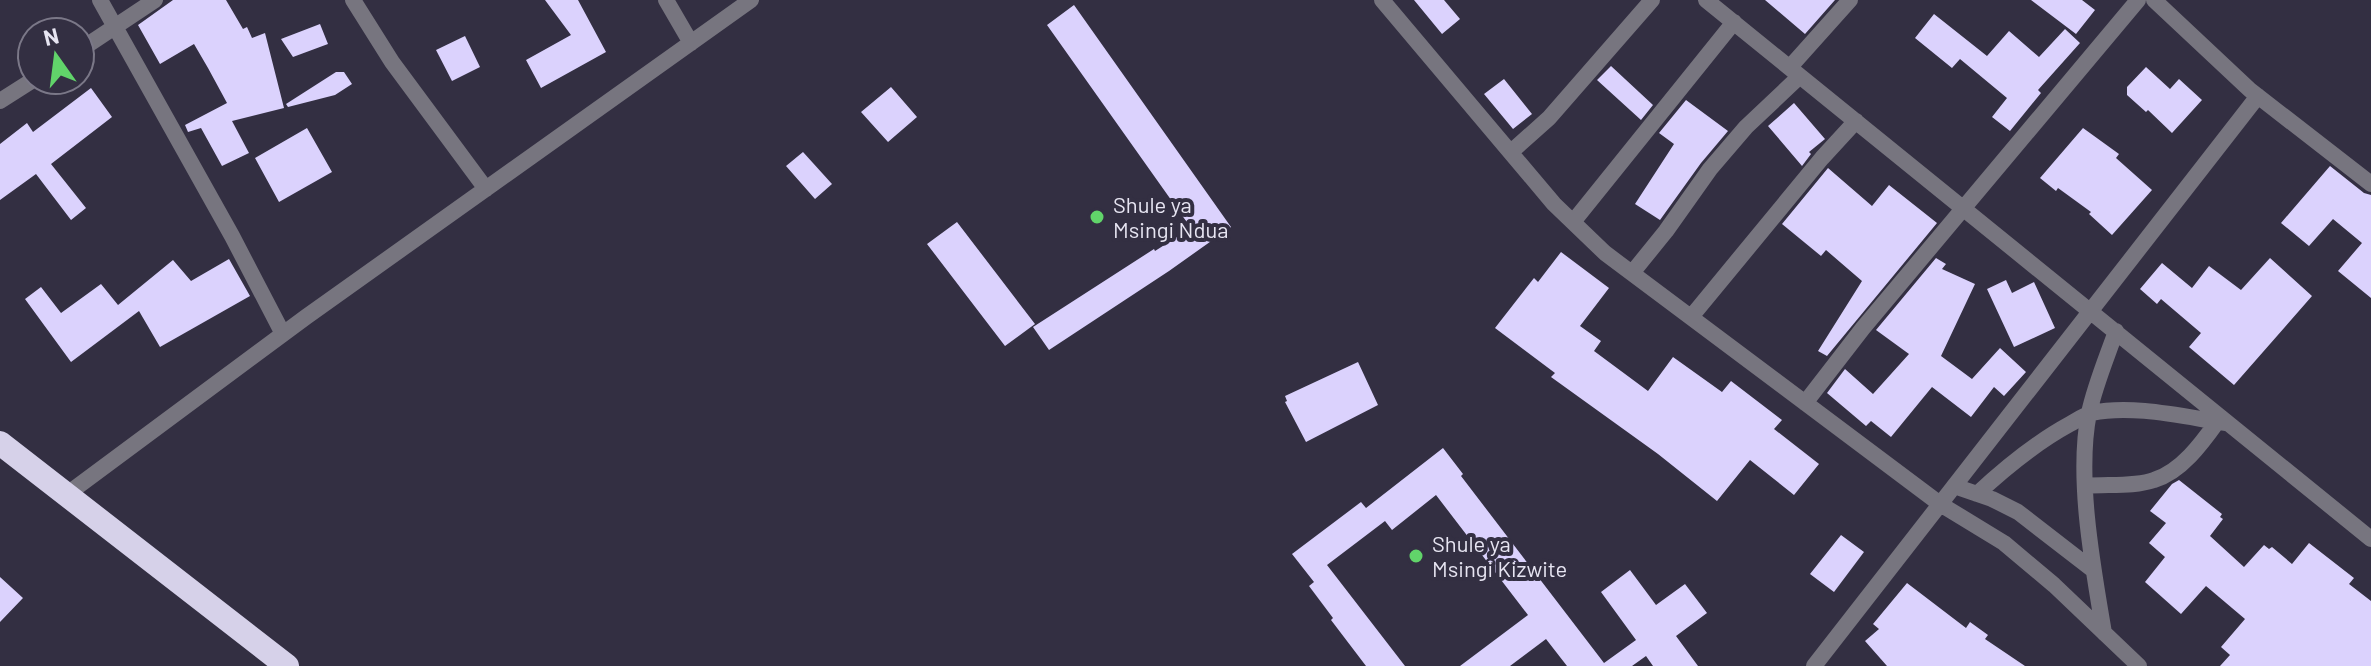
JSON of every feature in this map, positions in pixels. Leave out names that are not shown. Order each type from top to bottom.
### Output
[{"type":"highway","points":[[0,443],[287,666]]},
{"type":"street","points":[[100,0],[283,334]]},
{"type":"street","points":[[96,40],[155,0]]},
{"type":"street","points":[[353,0],[392,62],[486,189]]},
{"type":"street","points":[[666,0],[691,43]]},
{"type":"street","points":[[66,495],[283,334],[751,0]]},
{"type":"street","points":[[1382,0],[1554,204],[1605,253],[1940,504],[2004,543],[2054,585],[2139,666]]},
{"type":"street","points":[[1511,152],[1549,118],[1652,0]]},
{"type":"street","points":[[1706,0],[2091,310],[2222,422],[2371,539]]},
{"type":"street","points":[[1632,273],[1710,169],[1795,72],[1850,0]]},
{"type":"street","points":[[1805,403],[1863,328],[2138,0]]},
{"type":"street","points":[[2154,0],[2258,96],[2371,184]]},
{"type":"street","points":[[1573,222],[1734,22]]},
{"type":"street","points":[[1814,666],[2258,96]]},
{"type":"street","points":[[1691,317],[1856,121]]},
{"type":"street","points":[[2104,633],[2093,570],[2085,455],[2089,413],[2116,331]]},
{"type":"street","points":[[1977,494],[2012,461],[2089,413],[2117,410],[2222,422]]},
{"type":"street","points":[[2086,486],[2153,481],[2165,476],[2222,422]]},
{"type":"street","points":[[1954,486],[2018,512],[2093,570]]},
{"type":"building","points":[[173,0],[226,0],[252,38],[265,33],[284,108],[232,121],[249,153],[222,166],[201,128],[188,132],[185,125],[227,103],[194,44],[160,64],[138,25]]},
{"type":"building","points":[[545,0],[578,0],[606,52],[541,88],[526,60],[571,35]]},
{"type":"building","points":[[1414,0],[1444,0],[1460,19],[1442,34]]},
{"type":"building","points":[[1765,0],[1835,0],[1805,34]]},
{"type":"building","points":[[2031,0],[2082,0],[2095,10],[2076,34]]},
{"type":"building","points":[[1074,5],[1231,227],[1049,350],[1033,327],[1191,228],[1047,25]]},
{"type":"building","points":[[1934,14],[1987,56],[2009,31],[2039,57],[2065,29],[2080,43],[2038,90],[2041,93],[2010,131],[1992,117],[2007,98],[1960,59],[1952,68],[1915,38]]},
{"type":"building","points":[[320,24],[328,44],[293,57],[281,39]]},
{"type":"building","points":[[465,36],[480,67],[452,81],[436,50]]},
{"type":"building","points":[[1611,66],[1653,105],[1641,120],[1597,80]]},
{"type":"building","points":[[2146,67],[2170,89],[2179,79],[2202,100],[2172,133],[2127,95],[2127,87]]},
{"type":"building","points":[[336,72],[344,72],[352,84],[335,95],[288,107],[286,104]]},
{"type":"building","points":[[1504,79],[1532,114],[1513,129],[1484,94]]},
{"type":"building","points":[[891,87],[917,117],[888,142],[861,112]]},
{"type":"building","points":[[96,95],[112,117],[51,164],[86,208],[71,220],[36,174],[0,200],[0,144],[27,123],[33,132],[80,96]]},
{"type":"building","points":[[1686,100],[1728,131],[1660,220],[1635,204],[1674,144],[1659,133]]},
{"type":"building","points":[[1794,103],[1825,139],[1809,152],[1811,154],[1802,166],[1768,126]]},
{"type":"building","points":[[307,128],[332,172],[279,202],[255,158]]},
{"type":"building","points":[[2083,128],[2119,154],[2116,158],[2152,190],[2112,235],[2089,214],[2091,212],[2040,178]]},
{"type":"building","points":[[803,152],[832,184],[815,199],[786,166]]},
{"type":"building","points":[[2330,166],[2364,193],[2371,195],[2371,298],[2338,271],[2362,243],[2333,219],[2309,246],[2281,223]]},
{"type":"building","points":[[1828,168],[1872,206],[1889,185],[1937,223],[1827,356],[1818,351],[1862,281],[1826,250],[1821,256],[1782,224]]},
{"type":"building","points":[[957,222],[1035,324],[1005,346],[927,244]]},
{"type":"building","points":[[1561,252],[1609,288],[1580,326],[1601,341],[1594,351],[1648,391],[1673,357],[1722,392],[1731,381],[1782,420],[1774,429],[1819,464],[1794,495],[1750,460],[1717,501],[1551,377],[1555,373],[1495,328],[1534,278],[1538,282]]},
{"type":"building","points":[[1936,258],[1946,264],[1942,269],[1975,284],[1941,356],[1972,379],[2000,348],[2026,372],[2004,396],[1994,387],[1971,417],[1932,387],[1891,437],[1871,421],[1866,426],[1827,393],[1845,369],[1873,394],[1909,354],[1876,330]]},
{"type":"building","points":[[2270,258],[2312,296],[2234,385],[2189,347],[2201,333],[2161,299],[2157,304],[2140,289],[2162,263],[2192,288],[2209,266],[2241,290]]},
{"type":"building","points":[[229,259],[250,296],[160,347],[139,311],[71,362],[25,299],[41,287],[61,313],[101,284],[118,305],[173,260],[191,281]]},
{"type":"building","points":[[2006,280],[2012,293],[2034,282],[2055,328],[2014,347],[1987,289]]},
{"type":"building","points":[[1358,362],[1378,405],[1306,442],[1285,402],[1285,396]]},
{"type":"building","points":[[1443,448],[1604,663],[1636,640],[1601,592],[1630,570],[1656,605],[1685,584],[1707,613],[1676,636],[1698,666],[1653,666],[1646,656],[1632,666],[1567,666],[1546,639],[1510,666],[1460,666],[1528,615],[1436,495],[1392,530],[1385,521],[1327,565],[1405,666],[1366,666],[1331,620],[1333,618],[1309,586],[1314,582],[1292,554],[1361,502],[1366,508]]},
{"type":"building","points":[[2179,480],[2222,514],[2220,517],[2223,519],[2210,536],[2244,567],[2264,545],[2269,549],[2272,547],[2292,564],[2309,543],[2354,578],[2349,584],[2371,601],[2371,666],[2220,666],[2230,655],[2221,647],[2245,619],[2206,586],[2181,614],[2145,582],[2165,557],[2149,543],[2166,523],[2150,511]]},
{"type":"building","points":[[1841,535],[1864,552],[1834,592],[1810,574]]},
{"type":"building","points":[[0,577],[23,598],[0,622]]},
{"type":"building","points":[[1907,583],[1966,628],[1970,622],[1988,635],[1985,639],[2025,666],[1887,666],[1865,641],[1879,629],[1873,624]]},
{"type":"place","name":"Shule ya Msingi Ndua","points":[[1097,217]]},
{"type":"place","name":"Shule ya Msingi Kizwite","points":[[1416,556]]}]
